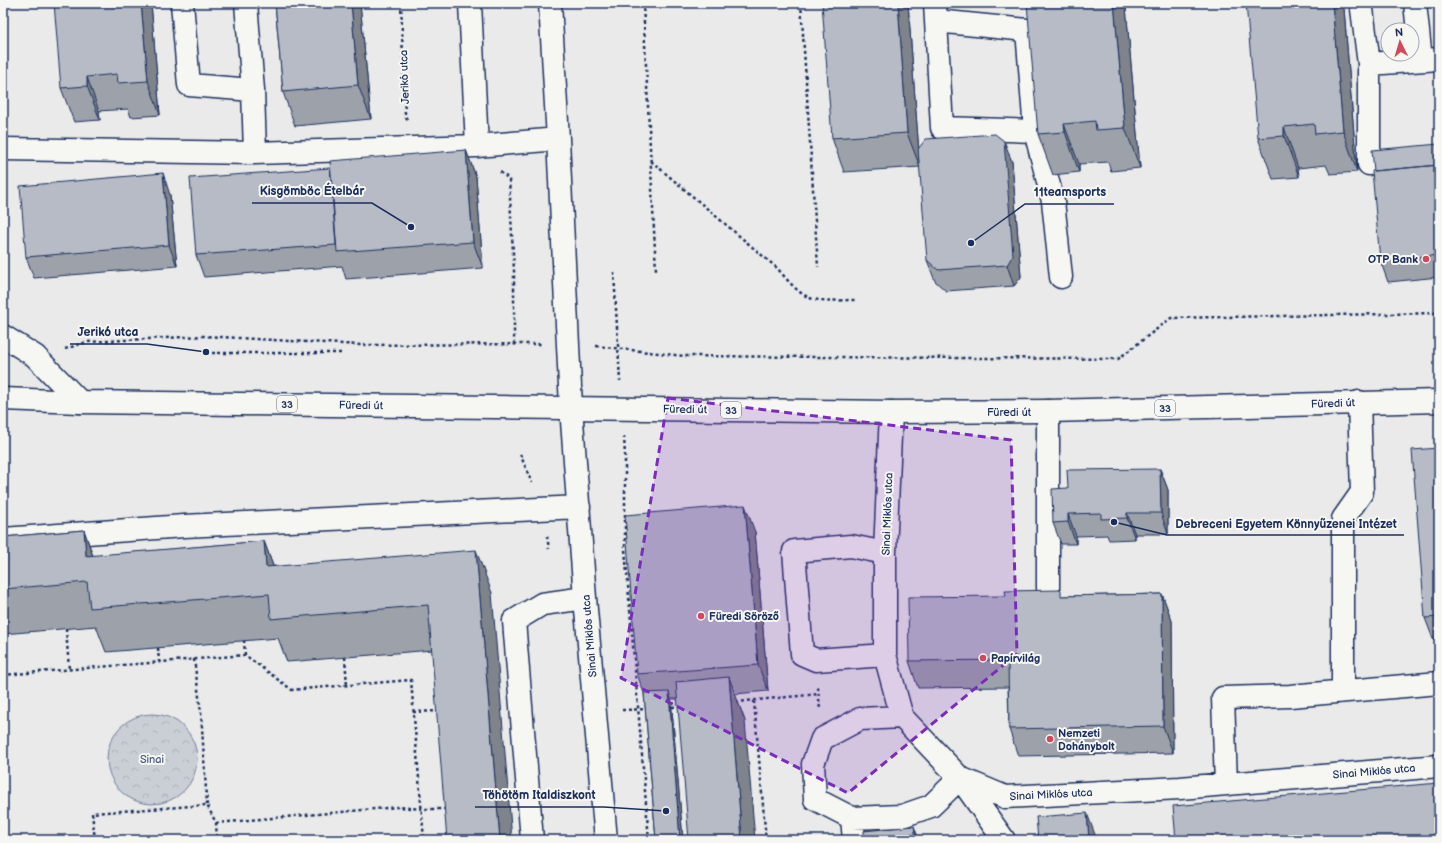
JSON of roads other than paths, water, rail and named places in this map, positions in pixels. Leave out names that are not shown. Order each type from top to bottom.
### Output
[{"type":"main road","points":[[182,3],[189,85],[253,90]]},
{"type":"main road","points":[[246,3],[253,90],[255,153]]},
{"type":"main road","points":[[470,3],[477,146]]},
{"type":"main road","name":"Sinai Miklós utca","points":[[550,3],[571,408],[585,598],[606,840]]},
{"type":"main road","points":[[1369,64],[1430,60],[1415,3]]},
{"type":"main road","points":[[1362,9],[1369,64],[1369,164]]},
{"type":"main road","points":[[1035,131],[942,128],[935,12],[1027,30],[1035,131],[1053,201],[1061,277]]},
{"type":"main road","points":[[3,149],[255,153],[417,149],[477,146],[558,139]]},
{"type":"main road","points":[[3,336],[35,356],[80,402]]},
{"type":"main road","name":"Füredi út","points":[[3,399],[80,402],[891,412],[1048,412],[1439,400]]},
{"type":"main road","points":[[1343,691],[1343,519],[1362,492],[1358,402]]},
{"type":"main road","name":"Sinai Miklós utca","points":[[891,412],[885,553],[885,655],[902,717],[960,778],[1005,797],[1226,784],[1439,766]]},
{"type":"main road","points":[[1048,412],[1048,588]]},
{"type":"main road","points":[[3,539],[184,526],[579,507]]},
{"type":"main road","points":[[885,553],[851,546],[794,552],[802,654],[816,660],[885,655]]},
{"type":"main road","points":[[532,840],[514,621],[542,604],[585,598]]},
{"type":"main road","points":[[1226,784],[1224,698],[1290,696],[1439,683]]},
{"type":"main road","points":[[902,717],[860,718],[822,738],[813,764],[815,799],[852,818],[902,816],[931,806],[960,778],[1004,840]]},
{"type":"main road","points":[[852,818],[854,840]]},
{"type":"place","name":"Kisgömböc Ételbár","points":[[411,227]]},
{"type":"place","name":"11teamsports","points":[[971,243]]},
{"type":"place","name":"OTP Bank","points":[[1426,259]]},
{"type":"place","name":"Jerikó utca","points":[[206,352]]},
{"type":"place","name":"Debreceni Egyetem Könnyűzenei Intézet","points":[[1114,522]]},
{"type":"place","name":"Füredi Söröző","points":[[701,616]]},
{"type":"place","name":"Papírvilág","points":[[983,658]]},
{"type":"place","name":"Nemzeti Dohánybolt","points":[[1050,739]]},
{"type":"place","name":"Töhötöm Italdiszkont","points":[[666,811]]},
{"type":"park label","name":"Sinai","points":[[152,759]]}]
